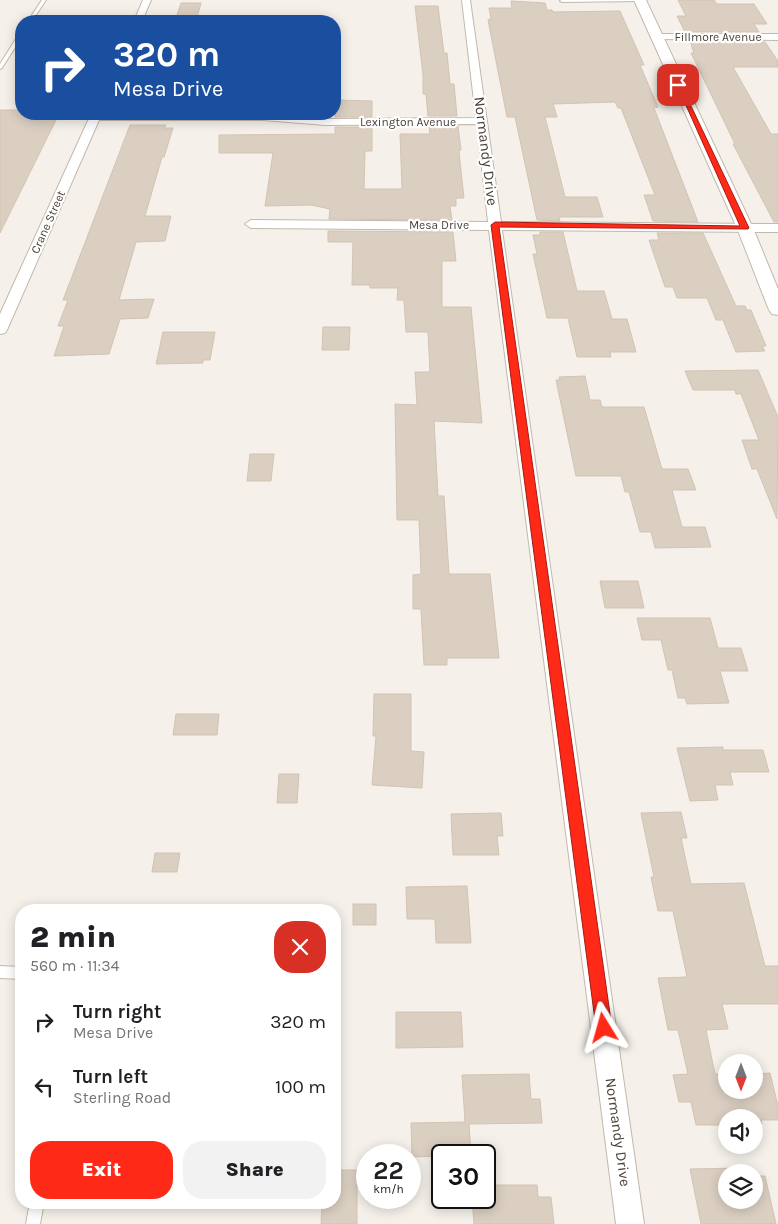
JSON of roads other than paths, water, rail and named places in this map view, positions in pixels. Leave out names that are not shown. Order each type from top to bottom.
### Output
[{"type":"street","points":[[141,15],[147,0]]},
{"type":"street","name":"Normandy Drive","points":[[466,0],[630,1224]]},
{"type":"street","points":[[640,0],[745,228],[778,310]]},
{"type":"street","name":"Fillmore Avenue","points":[[657,37],[778,37]]},
{"type":"street","name":"Crane Street","points":[[0,330],[94,120]]},
{"type":"street","name":"Lexington Avenue","points":[[301,120],[326,122],[482,121]]},
{"type":"street","name":"Mesa Drive","points":[[251,224],[778,228]]},
{"type":"lane","points":[[34,15],[44,0]]},
{"type":"lane","points":[[562,1],[640,0]]},
{"type":"lane","points":[[0,68],[15,44]]},
{"type":"lane","points":[[0,972],[15,973]]},
{"type":"lane","points":[[33,1224],[36,1209]]}]
